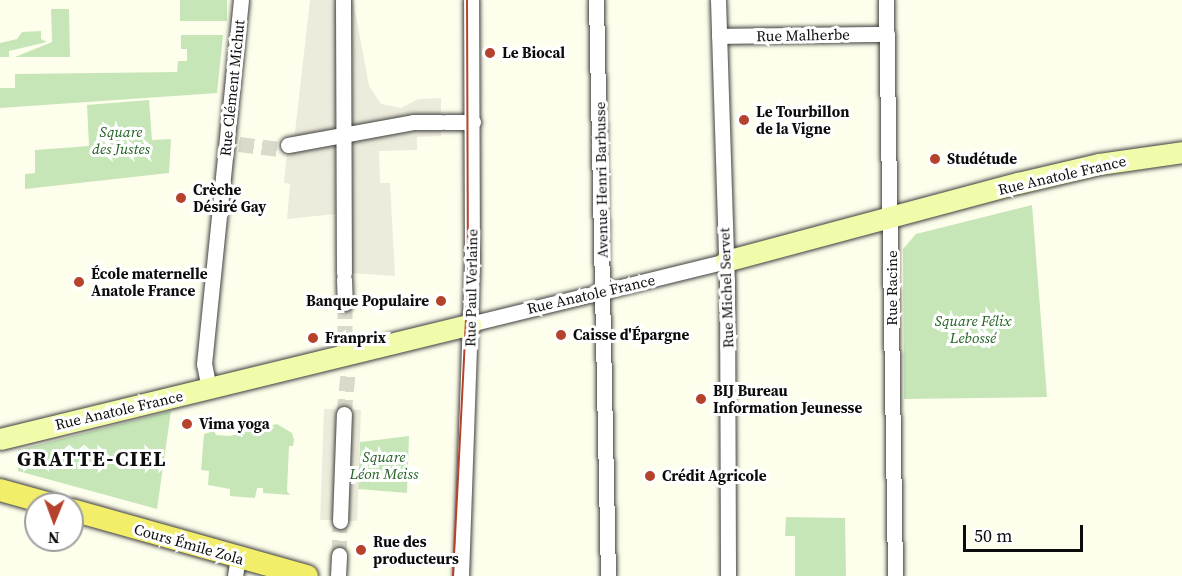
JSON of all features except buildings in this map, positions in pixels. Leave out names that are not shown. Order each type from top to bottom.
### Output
[{"type":"main road","points":[[0,490],[24,497]]},
{"type":"main road","name":"Cours Émile Zola","points":[[84,514],[236,567],[307,576]]},
{"type":"street","name":"Rue Clément Michut","points":[[209,389],[204,364],[241,0]]},
{"type":"street","points":[[343,0],[345,303]]},
{"type":"street","name":"Rue Paul Verlaine","points":[[461,576],[470,324],[473,122],[471,0]]},
{"type":"street","name":"Avenue Henri Barbusse","points":[[596,0],[608,576]]},
{"type":"street","name":"Rue Michel Servet","points":[[718,0],[726,261],[728,576]]},
{"type":"street","name":"Rue Racine","points":[[886,0],[895,576]]},
{"type":"street","name":"Rue Malherbe","points":[[719,36],[887,34]]},
{"type":"street","points":[[288,145],[413,122],[473,122]]},
{"type":"street","name":"Rue Anatole France","points":[[0,439],[891,220],[1099,164],[1182,152]]},
{"type":"street","points":[[340,520],[344,414]]},
{"type":"street","points":[[338,576],[339,555]]},
{"type":"green space","points":[[180,0],[227,0],[227,21],[180,21]]},
{"type":"green space","points":[[51,9],[69,9],[70,57],[15,57],[52,42]]},
{"type":"green space","points":[[41,31],[41,39],[47,42],[9,51],[9,57],[0,57],[0,43],[17,39],[22,32]]},
{"type":"green space","points":[[181,35],[223,35],[217,93],[0,108],[0,88],[15,88],[15,74],[177,72],[178,61],[187,61],[187,49],[181,49]]},
{"type":"green space","name":"Square des Justes","points":[[149,100],[152,140],[171,139],[169,173],[25,189],[25,174],[35,173],[35,150],[89,146],[87,105]]},
{"type":"green space","name":"Square Félix Lebossé","points":[[1032,205],[1047,397],[904,399],[903,249],[916,234]]},
{"type":"green space","points":[[171,411],[157,509],[18,471],[18,450]]},
{"type":"green space","points":[[277,424],[292,433],[294,440],[293,446],[289,446],[287,491],[290,495],[263,493],[263,488],[257,488],[255,498],[230,496],[230,489],[208,485],[209,471],[201,470],[204,434],[214,431],[216,435],[230,436]]},
{"type":"green space","name":"Square Léon Meiss","points":[[409,436],[407,493],[358,489],[360,442]]},
{"type":"green space","points":[[786,517],[845,518],[846,576],[795,576],[795,536],[785,536]]},
{"type":"shaded area","points":[[310,0],[353,0],[369,86],[381,104],[401,108],[418,99],[441,98],[441,136],[417,137],[417,150],[379,151],[380,183],[390,183],[395,276],[336,272],[336,214],[287,219],[290,184],[284,183],[288,142],[294,141]]},
{"type":"shaded area","points":[[324,409],[361,410],[357,521],[320,520]]},
{"type":"tunnel","points":[[239,144],[278,149]]},
{"type":"tunnel","points":[[345,303],[345,341]]},
{"type":"tunnel","points":[[344,414],[348,374]]},
{"type":"tunnel","points":[[339,555],[340,521]]},
{"type":"tram line","points":[[453,576],[468,284],[467,0]]},
{"type":"place","name":"Le Biocal","points":[[490,53]]},
{"type":"place","name":"Le Tourbillon de la Vigne","points":[[744,120]]},
{"type":"place","name":"Studétude","points":[[935,159]]},
{"type":"place","name":"Crèche Désiré Gay","points":[[181,198]]},
{"type":"place","name":"École maternelle Anatole France","points":[[79,282]]},
{"type":"place","name":"Banque Populaire","points":[[441,301]]},
{"type":"place","name":"Caisse d'Épargne","points":[[561,335]]},
{"type":"place","name":"Franprix","points":[[313,338]]},
{"type":"place","name":"BIJ Bureau Information Jeunesse","points":[[701,399]]},
{"type":"place","name":"Vima yoga","points":[[187,424]]},
{"type":"place","name":"Crédit Agricole","points":[[650,476]]},
{"type":"place","name":"Rue des producteurs","points":[[361,550]]},
{"type":"district","name":"GRATTE-CIEL","points":[[92,459]]}]
